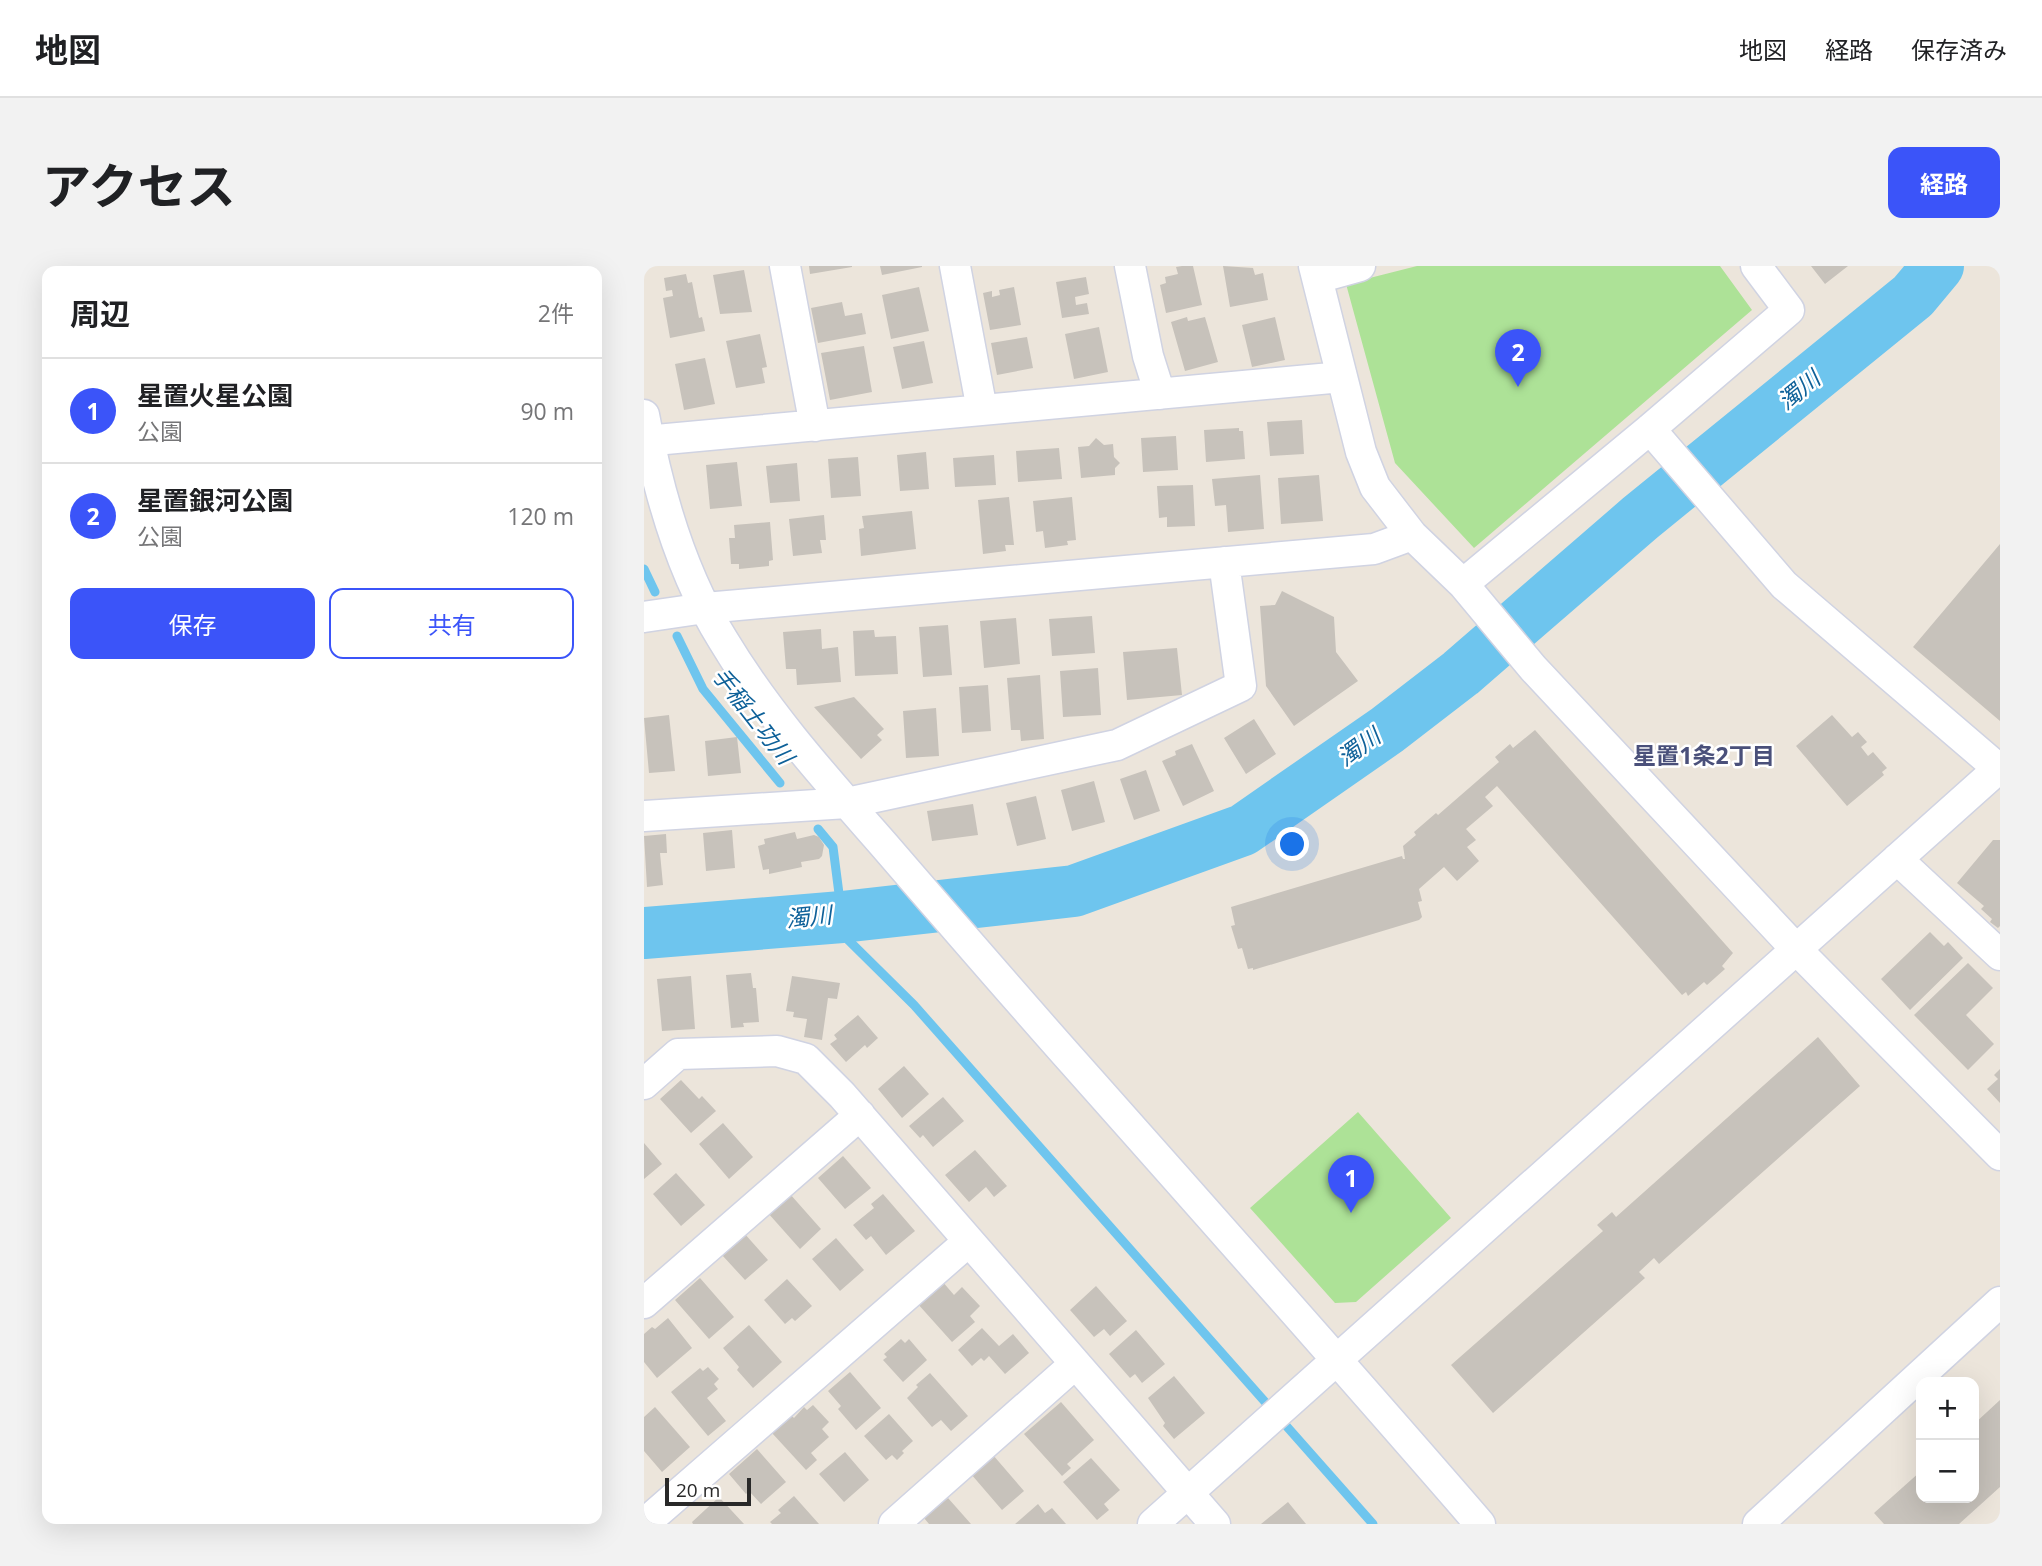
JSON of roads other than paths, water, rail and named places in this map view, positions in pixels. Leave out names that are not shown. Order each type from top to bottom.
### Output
[{"type":"street","points":[[785,266],[815,426]]},
{"type":"street","points":[[955,266],[982,410]]},
{"type":"street","points":[[1130,266],[1148,356],[1160,394]]},
{"type":"street","points":[[1360,266],[1316,272],[1361,452],[1375,487],[1412,535],[1463,584],[1533,668],[1796,948],[2000,1155]]},
{"type":"street","points":[[1463,584],[1658,438],[1789,310],[1756,266]]},
{"type":"street","points":[[1342,377],[815,426],[646,432],[653,467],[684,561],[705,608],[722,640],[787,734],[1480,1524]]},
{"type":"street","points":[[1153,1524],[1999,769],[1784,585],[1658,438]]},
{"type":"street","points":[[644,617],[705,608],[1374,549],[1412,535]]},
{"type":"street","points":[[644,816],[846,803],[1117,745],[1241,687],[1224,562]]},
{"type":"street","points":[[1897,859],[2000,955]]},
{"type":"street","points":[[644,1084],[678,1054],[777,1051],[806,1059],[860,1115],[1214,1524]]},
{"type":"street","points":[[644,1303],[860,1115]]},
{"type":"street","points":[[644,1524],[969,1241]]},
{"type":"street","points":[[1758,1524],[2000,1302]]},
{"type":"street","points":[[894,1524],[1075,1364]]},
{"type":"waterway","name":"濁川","points":[[644,933],[842,917],[1074,891],[1243,830],[1387,730],[1461,673],[1640,518],[1913,296],[1938,266]]},
{"type":"waterway","name":"手稲土功川","points":[[644,569],[655,592]]},
{"type":"waterway","name":"手稲土功川","points":[[677,636],[703,689],[780,783]]},
{"type":"waterway","name":"手稲土功川","points":[[818,829],[833,847],[842,917]]},
{"type":"waterway","points":[[827,919],[914,1005],[1373,1524]]},
{"type":"place","name":"星置銀河公園","points":[[1518,387]]},
{"type":"place","name":"星置火星公園","points":[[1351,1213]]},
{"type":"district","name":"星置1条2丁目","points":[[1704,756]]}]
